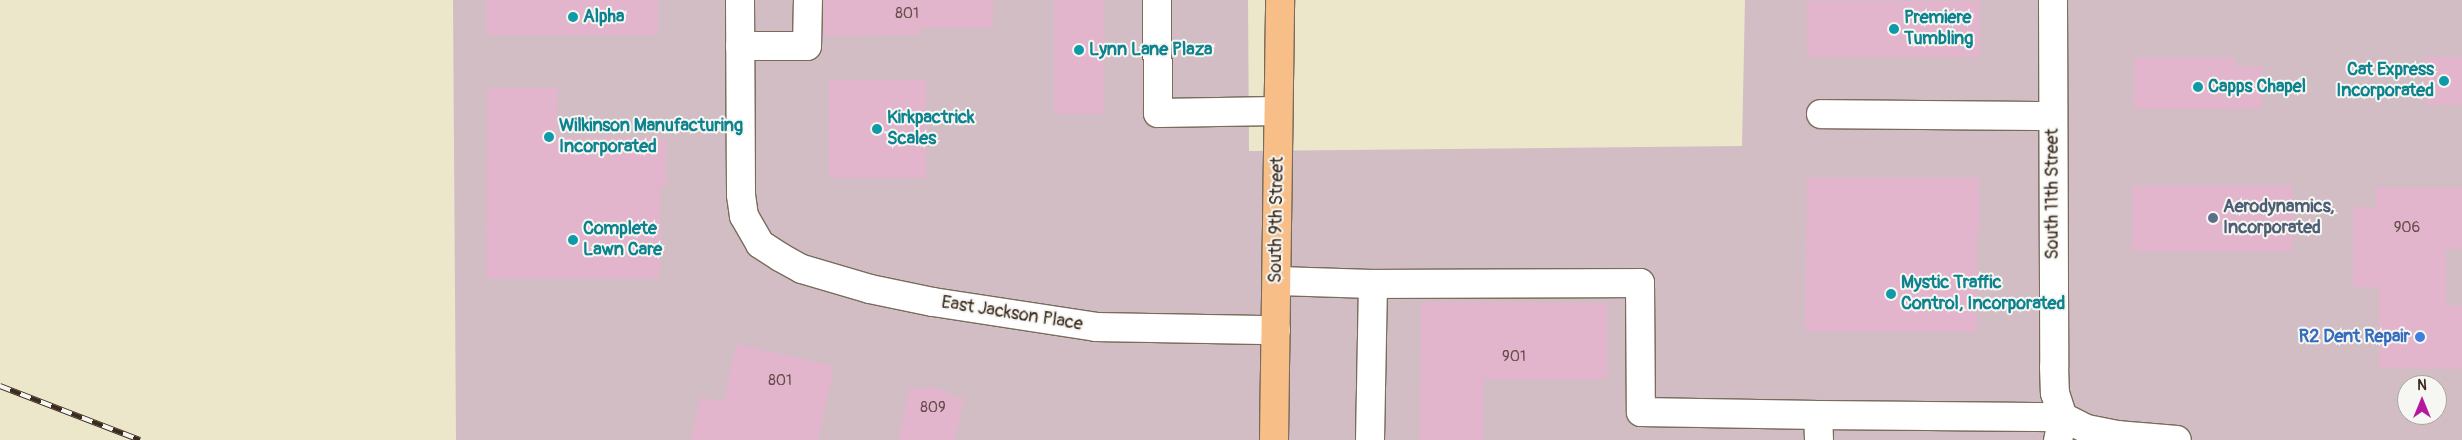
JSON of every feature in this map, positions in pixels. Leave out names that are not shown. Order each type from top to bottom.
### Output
[{"type":"main road","name":"South 9th Street","points":[[1274,440],[1280,0]]},
{"type":"street","points":[[740,0],[740,46],[808,46],[808,0]]},
{"type":"street","points":[[1157,0],[1158,113],[1278,111]]},
{"type":"street","name":"South 11th Street","points":[[2053,0],[2054,368],[2061,428]]},
{"type":"street","name":"East Jackson Place","points":[[740,46],[741,195],[744,216],[760,244],[802,269],[826,278],[933,302],[1096,327],[1276,330]]},
{"type":"street","points":[[1821,114],[2053,116]]},
{"type":"street","points":[[1276,281],[1373,284],[1640,283],[1641,412],[1819,427],[2087,429],[2118,435],[2177,440]]},
{"type":"street","points":[[1370,440],[1373,284]]},
{"type":"shaded area","points":[[453,0],[1248,0],[1249,151],[1742,146],[1745,0],[2462,0],[2462,440],[456,440]]},
{"type":"building","name":"Alpha","points":[[486,0],[658,0],[658,35],[486,35]]},
{"type":"building","points":[[824,0],[993,0],[993,28],[920,28],[920,35],[823,36]]},
{"type":"building","name":"Lynn Lane Plaza","points":[[1054,0],[1104,0],[1104,114],[1054,114]]},
{"type":"building","name":"Premiere Tumbling","points":[[1807,1],[1980,1],[1980,57],[1807,57]]},
{"type":"building","name":"Cat Express Incorporated","points":[[2425,57],[2462,57],[2462,105],[2425,105]]},
{"type":"building","name":"Capps Chapel","points":[[2134,58],[2235,58],[2235,66],[2262,66],[2262,109],[2134,109]]},
{"type":"building","name":"Kirkpactrick Scales","points":[[829,80],[926,80],[926,178],[829,178]]},
{"type":"building","points":[[487,88],[558,88],[557,137],[666,138],[666,187],[660,187],[660,278],[486,278]]},
{"type":"building","points":[[1807,178],[1979,178],[1977,332],[1805,332]]},
{"type":"building","name":"Aerodynamics, Incorporated","points":[[2132,186],[2293,186],[2293,251],[2132,251]]},
{"type":"building","points":[[2376,187],[2462,187],[2462,249],[2446,249],[2446,306],[2462,306],[2462,369],[2379,368],[2379,287],[2353,287],[2353,207],[2376,207]]},
{"type":"building","points":[[1421,302],[1607,303],[1607,379],[1484,379],[1484,440],[1420,440]]},
{"type":"building","points":[[736,344],[834,366],[818,440],[691,440],[700,397],[724,402]]},
{"type":"building","points":[[926,386],[948,391],[947,395],[964,398],[955,440],[899,440],[909,387],[926,390]]},
{"type":"railway","points":[[0,386],[140,440]]},
{"type":"place","name":"Alpha","points":[[573,17]]},
{"type":"place","name":"Premiere Tumbling","points":[[1894,29]]},
{"type":"place","name":"Lynn Lane Plaza","points":[[1079,50]]},
{"type":"place","name":"Cat Express Incorporated","points":[[2444,81]]},
{"type":"place","name":"Capps Chapel","points":[[2198,87]]},
{"type":"place","name":"Kirkpactrick Scales","points":[[877,129]]},
{"type":"place","name":"Wilkinson Manufacturing Incorporated","points":[[549,137]]},
{"type":"place","name":"Aerodynamics, Incorporated","points":[[2213,218]]},
{"type":"place","name":"Complete Lawn Care","points":[[573,240]]},
{"type":"place","name":"Mystic Traffic Control, Incorporated","points":[[1891,294]]},
{"type":"place","name":"R2 Dent Repair","points":[[2420,337]]}]
